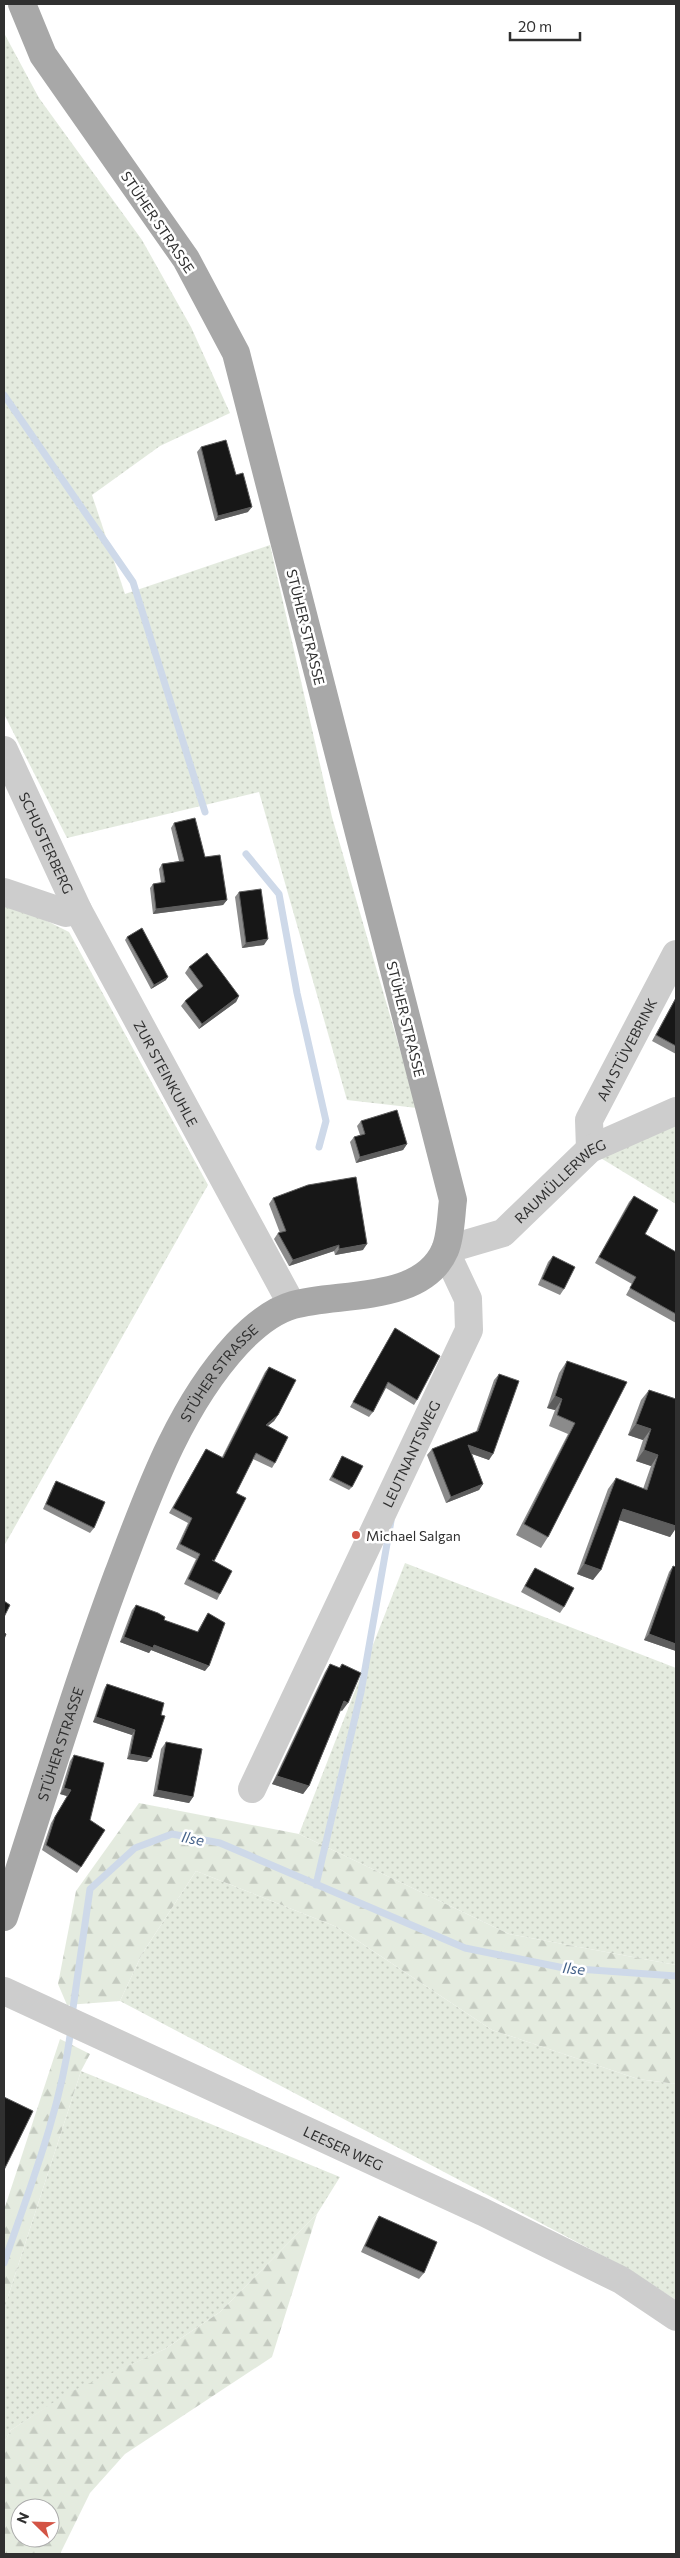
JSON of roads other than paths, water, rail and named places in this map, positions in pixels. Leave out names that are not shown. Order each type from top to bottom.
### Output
[{"type":"main road","name":"STÜHER STRASSE","points":[[4,1917],[99,1627],[152,1484],[188,1414],[219,1367],[238,1344],[264,1319],[292,1306],[392,1290],[425,1277],[445,1250],[453,1200],[236,353],[186,259],[43,55],[22,4]]},
{"type":"street","name":"SCHUSTERBERG","points":[[4,750],[78,910]]},
{"type":"street","points":[[4,892],[66,913],[78,910]]},
{"type":"street","name":"ZUR STEINKUHLE","points":[[78,910],[292,1306]]},
{"type":"street","name":"AM STÜVEBRINK","points":[[590,1149],[589,1120],[676,954]]},
{"type":"street","name":"RAUMÜLLERWEG","points":[[445,1250],[504,1233],[590,1149],[676,1111]]},
{"type":"street","name":"LEUTNANTSWEG","points":[[252,1789],[469,1330],[468,1299],[445,1250]]},
{"type":"street","name":"LEESER WEG","points":[[4,1991],[578,2259],[621,2280],[676,2317]]},
{"type":"waterway","points":[[4,395],[133,582],[205,812]]},
{"type":"waterway","points":[[246,854],[279,894],[297,993],[326,1121],[319,1147]]},
{"type":"waterway","points":[[316,1885],[361,1692],[391,1521]]},
{"type":"waterway","name":"Ilse","points":[[72,2015],[90,1889],[135,1848],[172,1834],[220,1843],[465,1948],[564,1968],[676,1976]]},
{"type":"waterway","name":"Ilse","points":[[4,2263],[44,2148],[60,2089],[71,2029]]},
{"type":"place","name":"Michael Salgan","points":[[356,1535]]}]
